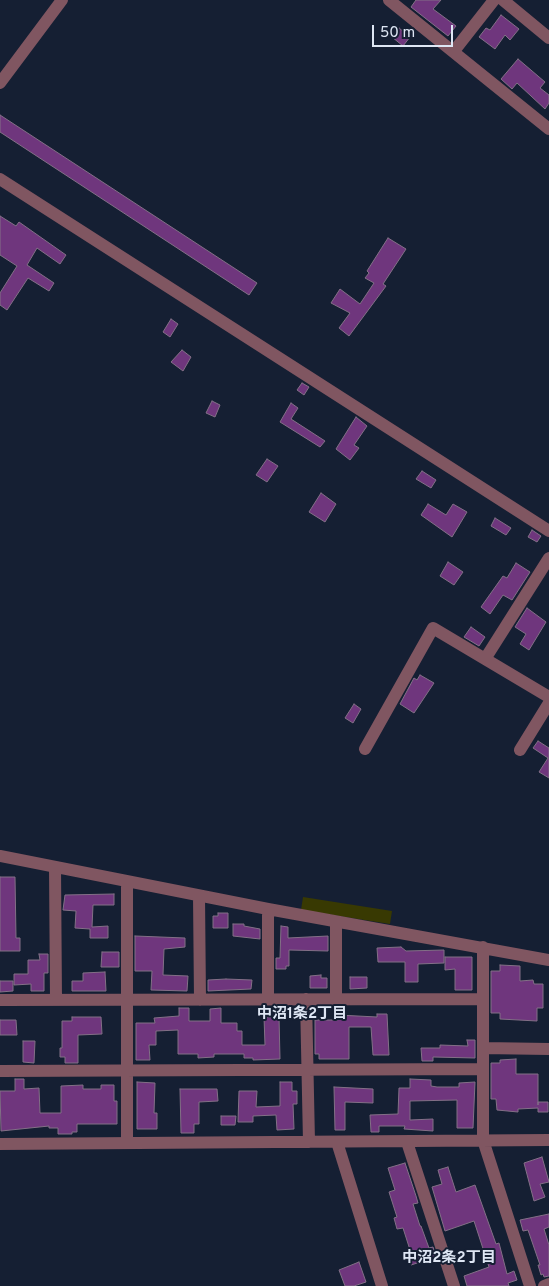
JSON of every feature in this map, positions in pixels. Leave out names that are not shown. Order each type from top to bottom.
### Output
[{"type":"street","points":[[0,83],[62,0]]},
{"type":"street","points":[[389,0],[549,129]]},
{"type":"street","points":[[454,51],[494,0]]},
{"type":"street","points":[[503,0],[549,38]]},
{"type":"street","points":[[0,179],[549,530]]},
{"type":"street","points":[[485,659],[549,558]]},
{"type":"street","points":[[365,749],[433,628],[549,698]]},
{"type":"street","points":[[520,750],[549,704]]},
{"type":"street","points":[[0,856],[336,922],[549,960]]},
{"type":"street","points":[[55,867],[56,1000]]},
{"type":"street","points":[[126,1143],[128,1071],[127,881]]},
{"type":"street","points":[[199,896],[200,1000]]},
{"type":"street","points":[[268,909],[268,999]]},
{"type":"street","points":[[336,922],[336,999]]},
{"type":"street","points":[[483,947],[483,1140],[530,1286]]},
{"type":"street","points":[[306,999],[309,1142]]},
{"type":"street","points":[[0,1000],[483,999]]},
{"type":"street","points":[[483,1048],[549,1049]]},
{"type":"street","points":[[0,1071],[483,1069]]},
{"type":"street","points":[[0,1144],[549,1140]]},
{"type":"street","points":[[337,1142],[382,1286]]},
{"type":"street","points":[[407,1142],[454,1286]]},
{"type":"street","points":[[544,1286],[549,1284]]},
{"type":"shaded area","points":[[303,897],[392,911],[390,924],[301,910]]},
{"type":"building","points":[[416,0],[441,0],[433,9],[456,26],[448,36],[411,7]]},
{"type":"building","points":[[501,15],[519,29],[510,40],[505,35],[495,49],[479,37],[486,28],[490,30]]},
{"type":"building","points":[[399,28],[410,37],[403,46],[392,37]]},
{"type":"building","points":[[518,59],[545,82],[540,88],[549,95],[549,103],[545,109],[517,83],[512,89],[501,79]]},
{"type":"building","points":[[0,115],[257,283],[249,295],[0,132]]},
{"type":"building","points":[[0,216],[16,226],[19,222],[66,255],[60,264],[37,248],[27,265],[54,283],[49,291],[28,278],[7,310],[0,305],[0,293],[17,266],[0,255]]},
{"type":"building","points":[[388,238],[406,249],[383,284],[386,286],[349,336],[339,328],[350,313],[331,303],[340,289],[360,304],[374,283],[365,278],[369,273],[367,271]]},
{"type":"building","points":[[171,319],[178,324],[170,337],[163,332]]},
{"type":"building","points":[[182,350],[191,357],[183,371],[171,362]]},
{"type":"building","points":[[302,383],[309,387],[304,395],[297,390]]},
{"type":"building","points":[[212,401],[220,405],[215,417],[206,413]]},
{"type":"building","points":[[291,403],[298,408],[291,419],[325,441],[320,447],[280,422]]},
{"type":"building","points":[[356,417],[367,426],[354,445],[359,448],[350,460],[336,449]]},
{"type":"building","points":[[267,459],[278,466],[267,482],[256,475]]},
{"type":"building","points":[[422,471],[436,480],[431,488],[416,479]]},
{"type":"building","points":[[321,493],[336,504],[325,522],[309,512]]},
{"type":"building","points":[[428,504],[446,515],[453,504],[467,512],[452,537],[421,515]]},
{"type":"building","points":[[495,518],[511,528],[506,535],[491,526]]},
{"type":"building","points":[[532,530],[541,536],[537,542],[528,537]]},
{"type":"building","points":[[448,562],[463,572],[454,585],[440,576]]},
{"type":"building","points":[[516,563],[530,572],[512,600],[503,595],[490,614],[481,607],[503,576],[507,578]]},
{"type":"building","points":[[527,608],[546,622],[529,650],[520,644],[526,634],[515,627]]},
{"type":"building","points":[[471,627],[485,637],[479,646],[464,637]]},
{"type":"building","points":[[420,675],[434,683],[414,713],[400,704],[414,678],[417,680]]},
{"type":"building","points":[[354,704],[361,709],[353,723],[345,718]]},
{"type":"building","points":[[538,741],[549,748],[549,778],[539,772],[548,758],[533,748]]},
{"type":"building","points":[[0,877],[15,877],[16,938],[20,938],[20,951],[0,951]]},
{"type":"building","points":[[114,894],[114,905],[93,905],[92,927],[108,926],[108,938],[90,938],[90,929],[75,928],[76,911],[63,910],[65,895]]},
{"type":"building","points":[[218,913],[228,913],[228,928],[213,928],[213,916],[218,916]]},
{"type":"building","points":[[233,924],[244,924],[244,926],[260,929],[260,939],[233,936]]},
{"type":"building","points":[[281,926],[288,927],[288,938],[328,936],[328,951],[289,950],[289,966],[286,966],[286,969],[276,969],[276,958],[280,958]]},
{"type":"building","points":[[135,936],[185,938],[185,947],[164,949],[163,975],[188,976],[187,991],[151,990],[152,971],[135,971]]},
{"type":"building","points":[[401,947],[406,951],[444,950],[444,963],[418,964],[418,982],[405,982],[405,962],[378,962],[377,948]]},
{"type":"building","points":[[102,952],[119,952],[119,967],[101,967]]},
{"type":"building","points":[[39,954],[48,954],[48,973],[44,973],[44,991],[31,991],[31,984],[14,985],[14,974],[28,974],[28,960],[40,960]]},
{"type":"building","points":[[445,957],[472,957],[472,990],[455,990],[455,969],[445,970]]},
{"type":"building","points":[[500,965],[520,966],[520,981],[533,980],[534,984],[543,984],[543,1008],[537,1008],[537,1021],[500,1019],[500,1013],[491,1013],[491,971],[500,971]]},
{"type":"building","points":[[105,972],[106,991],[72,991],[72,981],[83,981],[83,973]]},
{"type":"building","points":[[321,975],[321,978],[327,978],[327,988],[310,988],[310,976]]},
{"type":"building","points":[[350,977],[367,977],[367,988],[350,989]]},
{"type":"building","points":[[208,980],[252,980],[251,989],[208,991]]},
{"type":"building","points":[[0,981],[13,981],[13,991],[0,992]]},
{"type":"building","points":[[179,1008],[189,1008],[189,1021],[210,1021],[210,1009],[221,1008],[221,1023],[237,1023],[237,1031],[242,1031],[242,1045],[265,1045],[264,1017],[279,1017],[280,1059],[253,1060],[253,1058],[244,1058],[244,1054],[214,1054],[214,1057],[198,1058],[198,1054],[178,1054],[178,1030],[156,1031],[156,1045],[149,1045],[150,1060],[136,1060],[136,1023],[155,1023],[154,1018],[179,1016]]},
{"type":"building","points":[[377,1014],[387,1014],[389,1055],[373,1055],[371,1027],[349,1027],[349,1059],[319,1059],[319,1054],[315,1054],[315,1020],[338,1020],[338,1015],[377,1017]]},
{"type":"building","points":[[72,1017],[101,1017],[102,1034],[78,1035],[78,1063],[65,1063],[65,1057],[60,1057],[62,1021],[72,1021]]},
{"type":"building","points":[[0,1020],[16,1020],[17,1035],[0,1035]]},
{"type":"building","points":[[467,1040],[475,1040],[475,1058],[433,1057],[433,1061],[422,1061],[421,1048],[440,1048],[440,1045],[468,1046]]},
{"type":"building","points":[[23,1041],[35,1041],[34,1063],[23,1062]]},
{"type":"building","points":[[516,1059],[516,1074],[538,1074],[538,1102],[548,1102],[548,1112],[538,1112],[538,1108],[518,1109],[518,1112],[497,1110],[496,1099],[491,1099],[491,1063],[500,1063],[500,1060]]},
{"type":"building","points":[[15,1079],[24,1079],[24,1089],[39,1088],[40,1113],[61,1113],[61,1086],[83,1085],[83,1089],[101,1089],[101,1085],[114,1085],[114,1101],[117,1101],[117,1124],[77,1124],[77,1132],[72,1132],[72,1134],[58,1134],[58,1128],[49,1128],[49,1126],[1,1131],[0,1091],[15,1091]]},
{"type":"building","points":[[410,1079],[431,1080],[431,1086],[437,1087],[459,1087],[459,1083],[475,1082],[473,1128],[457,1128],[457,1100],[410,1101],[410,1120],[433,1119],[433,1131],[404,1129],[405,1126],[379,1126],[379,1132],[371,1132],[370,1115],[398,1114],[399,1088],[410,1088]]},
{"type":"building","points":[[137,1082],[155,1083],[154,1113],[157,1113],[157,1129],[137,1129]]},
{"type":"building","points":[[280,1082],[292,1082],[292,1091],[297,1091],[297,1104],[293,1104],[294,1129],[277,1130],[276,1115],[253,1116],[253,1122],[238,1122],[239,1091],[257,1091],[256,1107],[280,1106]]},
{"type":"building","points":[[334,1087],[373,1089],[373,1103],[345,1102],[345,1130],[335,1130]]},
{"type":"building","points":[[180,1089],[217,1089],[218,1101],[199,1102],[199,1124],[194,1124],[194,1133],[181,1133]]},
{"type":"building","points":[[221,1116],[236,1116],[235,1125],[221,1125]]},
{"type":"building","points":[[542,1157],[549,1182],[540,1184],[545,1197],[534,1201],[524,1163]]},
{"type":"building","points":[[405,1163],[418,1203],[413,1204],[420,1226],[429,1248],[433,1247],[436,1257],[411,1265],[408,1254],[411,1253],[403,1228],[397,1229],[394,1218],[397,1217],[389,1192],[395,1190],[388,1168]]},
{"type":"building","points":[[448,1167],[456,1192],[475,1185],[496,1244],[499,1243],[507,1274],[514,1271],[517,1280],[508,1283],[509,1286],[467,1286],[464,1276],[489,1267],[474,1221],[445,1231],[432,1187],[442,1184],[438,1170]]},
{"type":"building","points":[[549,1214],[549,1227],[544,1229],[549,1245],[549,1276],[544,1277],[543,1274],[541,1275],[538,1265],[540,1265],[528,1230],[523,1231],[520,1220]]},
{"type":"building","points":[[359,1262],[366,1282],[354,1286],[345,1286],[339,1270]]},
{"type":"district","name":"中沼1条2丁目","points":[[302,1015]]},
{"type":"district","name":"中沼2条2丁目","points":[[449,1259]]}]
